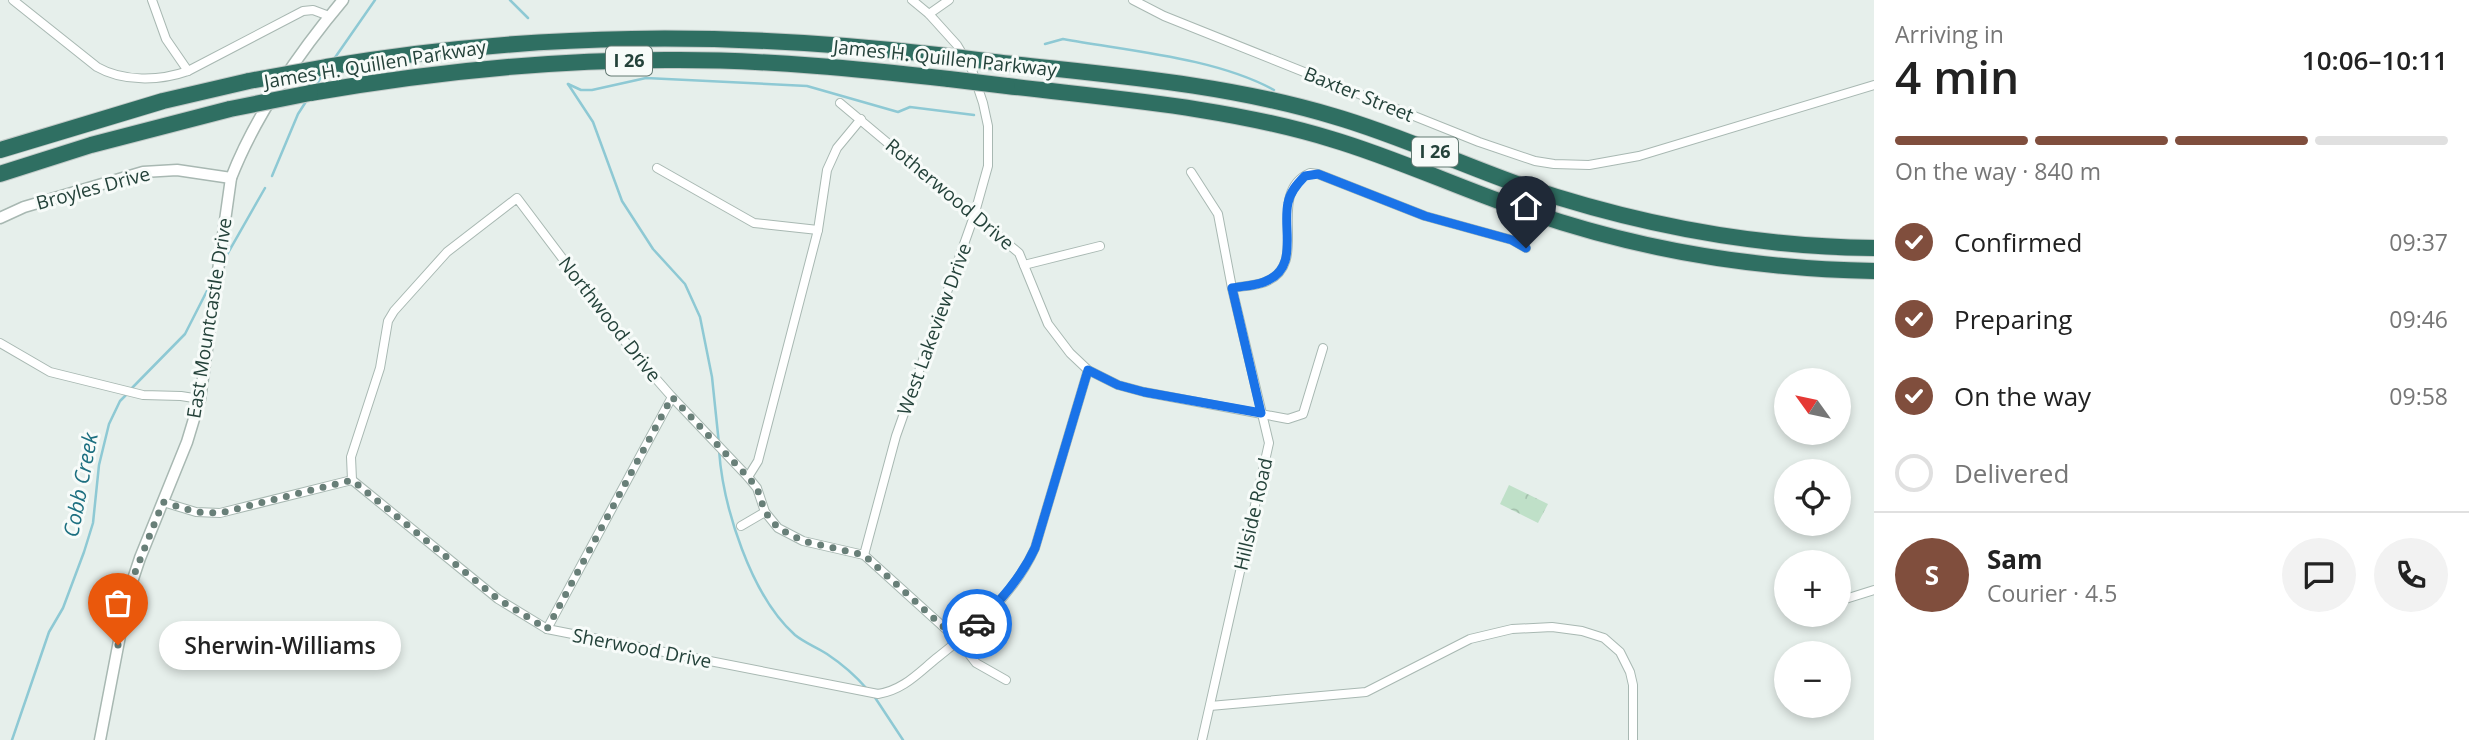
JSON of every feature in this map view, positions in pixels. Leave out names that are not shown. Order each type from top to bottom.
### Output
[{"type":"highway","name":"James H. Quillen Parkway","points":[[0,150],[163,101],[326,66],[480,46],[622,38],[753,39],[825,43],[1206,87],[1293,105],[1374,129],[1566,200],[1672,227],[1770,242],[1874,248]]},
{"type":"highway","name":"James H. Quillen Parkway","points":[[0,174],[91,145],[230,109],[377,81],[556,63],[776,63],[949,79],[1191,108],[1272,123],[1381,155],[1533,213],[1653,246],[1776,265],[1874,271]]},
{"type":"street","points":[[13,0],[97,67],[110,75],[123,78],[174,76],[303,11],[313,10],[330,16]]},
{"type":"street","points":[[152,0],[166,39],[188,71]]},
{"type":"street","name":"East Mountcastle Drive","points":[[100,740],[128,594],[187,442],[200,399],[231,178],[254,128],[343,0]]},
{"type":"street","name":"West Lakeview Drive","points":[[864,555],[896,436],[974,216],[988,166],[988,127],[972,70],[957,46],[929,14],[912,0]]},
{"type":"street","points":[[929,14],[949,0]]},
{"type":"street","name":"Baxter Street","points":[[1133,0],[1164,16],[1479,142],[1527,159],[1554,163],[1589,165],[1639,156],[1874,85]]},
{"type":"street","name":"Rotherwood Drive","points":[[840,103],[1019,253],[1048,324],[1070,353],[1088,370],[1118,385],[1144,392],[1288,419],[1303,414],[1323,348]]},
{"type":"street","points":[[748,477],[758,461],[818,230],[831,159],[861,119]]},
{"type":"street","points":[[657,168],[754,223],[818,230]]},
{"type":"street","name":"Broyles Drive","points":[[0,218],[24,207],[143,172],[177,170],[231,178]]},
{"type":"street","name":"Hillside Road","points":[[1191,172],[1218,214],[1232,288],[1269,443],[1202,740]]},
{"type":"street","points":[[1232,288],[1266,282],[1283,265],[1289,244],[1286,217],[1290,194],[1297,183],[1310,173],[1425,216],[1512,240],[1526,248]]},
{"type":"street","name":"Northwood Drive","points":[[352,480],[351,457],[380,368],[388,321],[447,251],[517,198],[636,356],[757,488],[765,512],[778,528],[789,535],[820,546],[864,555]]},
{"type":"street","points":[[1024,265],[1100,246]]},
{"type":"street","points":[[0,343],[50,372],[143,396],[173,395],[200,399]]},
{"type":"street","name":"Sherwood Drive","points":[[352,480],[498,599],[547,629],[878,694],[891,692],[904,685],[959,641],[998,604],[1027,566],[1035,548],[1088,370]]},
{"type":"street","points":[[547,629],[672,397]]},
{"type":"street","points":[[163,502],[196,512],[220,513],[352,480]]},
{"type":"street","points":[[741,526],[765,512]]},
{"type":"street","points":[[864,555],[959,641],[976,663],[1006,680]]},
{"type":"street","points":[[1851,597],[1874,590]]},
{"type":"street","points":[[1210,706],[1366,692],[1470,639],[1513,629],[1552,627],[1604,638],[1620,652],[1633,685],[1633,740]]},
{"type":"green space","points":[[1509,485],[1548,504],[1538,523],[1500,504]]},
{"type":"waterway","name":"Cobb Creek","points":[[334,59],[375,0]]},
{"type":"waterway","points":[[510,0],[528,18]]},
{"type":"waterway","points":[[1045,44],[1063,39],[1171,57],[1226,70],[1274,90]]},
{"type":"waterway","name":"Cobb Creek","points":[[316,85],[324,73]]},
{"type":"waterway","points":[[568,84],[581,90],[592,90],[646,78],[807,86],[898,112],[910,107],[974,115]]},
{"type":"waterway","points":[[568,84],[593,122],[622,201],[653,249],[685,284],[700,317],[712,377],[719,444]]},
{"type":"waterway","name":"Cobb Creek","points":[[272,176],[298,114],[307,100]]},
{"type":"waterway","name":"Cobb Creek","points":[[224,260],[265,188]]},
{"type":"waterway","name":"Cobb Creek","points":[[131,389],[185,334],[212,281]]},
{"type":"waterway","name":"Cobb Creek","points":[[12,740],[49,632],[63,608],[84,552],[93,523],[99,465],[109,424],[120,401],[127,394]]},
{"type":"waterway","points":[[719,450],[733,523],[765,598],[795,635],[838,662],[867,689]]},
{"type":"waterway","points":[[874,696],[903,740]]},
{"type":"way so far","points":[[118,645],[128,594],[163,502],[196,512],[220,513],[352,480],[498,599],[547,629],[672,397],[757,488],[765,512],[778,528],[803,541],[864,555],[959,641],[977,624]]},
{"type":"place","name":"Sherwin-Williams","points":[[118,645]]},
{"type":"route","points":[[977,624],[1012,587],[1027,566],[1035,548],[1088,370],[1118,385],[1144,392],[1261,413],[1232,288],[1266,282],[1283,265],[1289,244],[1287,206],[1290,194],[1305,176],[1310,173],[1318,174],[1425,216],[1512,240],[1526,248]]}]
